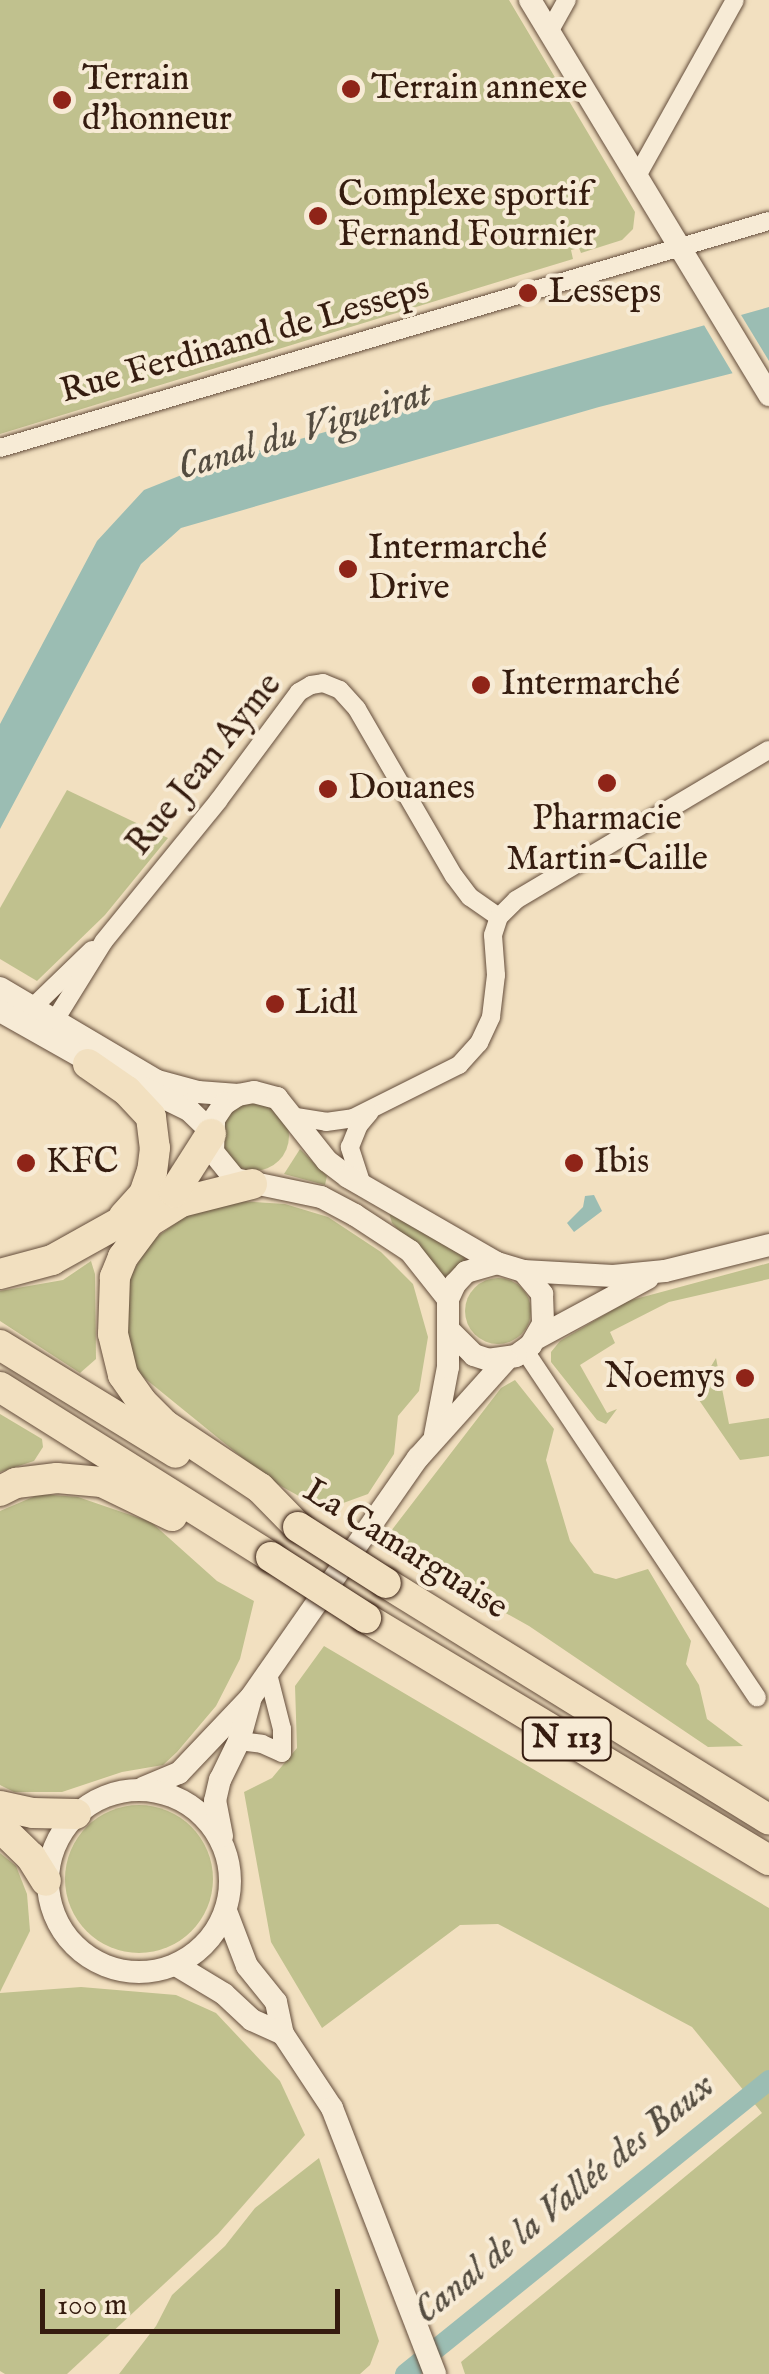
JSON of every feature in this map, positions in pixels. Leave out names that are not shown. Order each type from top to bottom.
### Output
[{"type":"highway","points":[[88,1064],[143,1105],[151,1117],[155,1148],[144,1194],[107,1232]]},
{"type":"highway","points":[[0,1274],[52,1260],[174,1192],[211,1133]]},
{"type":"highway","points":[[252,1184],[181,1202],[149,1222],[123,1257],[115,1277],[113,1334],[123,1375],[141,1402],[166,1425],[260,1488],[298,1528]]},
{"type":"highway","name":"La Camarguaise","points":[[0,1345],[769,1820]]},
{"type":"highway","name":"N 113","points":[[0,1388],[366,1618],[769,1860]]},
{"type":"highway","points":[[0,1491],[16,1483],[58,1478],[102,1482],[194,1528],[271,1558]]},
{"type":"highway","points":[[0,1806],[33,1813],[76,1814]]},
{"type":"highway","points":[[0,1827],[31,1857],[46,1880]]},
{"type":"main road","points":[[530,0],[764,386]]},
{"type":"main road","points":[[0,988],[156,1081],[198,1092],[267,1094],[296,1117],[327,1161],[362,1186],[497,1263],[523,1271],[613,1276],[665,1271],[769,1245]]},
{"type":"main road","points":[[0,1011],[88,1064],[190,1110],[211,1133]]},
{"type":"main road","points":[[238,1094],[224,1104],[211,1133],[213,1152],[223,1168],[235,1179],[299,1190],[356,1215],[410,1251],[448,1299],[451,1332],[435,1436]]},
{"type":"main road","points":[[448,1299],[466,1272],[497,1263]]},
{"type":"main road","points":[[522,1350],[545,1309],[542,1294],[523,1271]]},
{"type":"main road","points":[[251,1697],[215,1802],[230,1878],[226,1911],[198,1952],[176,1965],[147,1973],[116,1970],[88,1958],[66,1938],[51,1910],[46,1880],[55,1844],[76,1814],[94,1800],[139,1789],[179,1773],[251,1697],[435,1436],[522,1350],[611,1295],[665,1271]]},
{"type":"main road","points":[[451,1332],[474,1355],[522,1350]]},
{"type":"main road","points":[[139,1789],[165,1793],[189,1804],[209,1822],[223,1844]]},
{"type":"main road","points":[[226,1911],[247,1966],[276,2002],[283,2034],[332,2108],[435,2374]]},
{"type":"main road","points":[[176,1965],[224,1994],[252,2020],[283,2034]]},
{"type":"street","points":[[549,32],[567,0]]},
{"type":"street","points":[[637,176],[735,0]]},
{"type":"street","name":"Rue Ferdinand de Lesseps","points":[[0,448],[769,221]]},
{"type":"street","name":"Rue Jean Ayme","points":[[55,1020],[104,941],[218,801],[298,692],[323,684],[340,690],[357,709],[454,876],[470,898],[498,917]]},
{"type":"street","points":[[362,1186],[350,1147],[358,1125],[370,1113],[458,1065],[480,1043],[491,1016],[496,975],[492,935],[498,917],[516,900],[769,750]]},
{"type":"street","name":"Rue Jean Ayme","points":[[33,1006],[59,978],[104,941]]},
{"type":"street","points":[[296,1117],[326,1122],[370,1113]]},
{"type":"street","points":[[522,1350],[757,1698]]},
{"type":"street","points":[[239,1741],[282,1753],[282,1729],[268,1674]]},
{"type":"green space","name":"Complexe sportif Fernand Fournier","points":[[0,0],[509,0],[635,212],[633,229],[622,240],[581,253],[579,248],[571,250],[573,259],[0,434]]},
{"type":"green space","points":[[67,790],[168,838],[105,915],[37,981],[0,959],[0,908]]},
{"type":"green space","points":[[254,1101],[279,1111],[289,1136],[279,1161],[254,1171],[229,1161],[219,1136],[229,1111]]},
{"type":"green space","points":[[300,1149],[327,1176],[325,1185],[284,1174]]},
{"type":"green space","points":[[239,1201],[285,1204],[328,1217],[381,1252],[413,1284],[428,1337],[419,1391],[398,1416],[394,1454],[368,1494],[324,1510],[270,1480],[137,1372],[122,1335],[125,1286],[150,1242],[187,1215]]},
{"type":"green space","points":[[389,1213],[465,1256],[464,1261],[443,1279],[392,1223]]},
{"type":"green space","points":[[91,1261],[95,1274],[96,1359],[80,1373],[0,1321],[0,1291],[63,1280]]},
{"type":"green space","points":[[769,1263],[769,1279],[669,1302],[610,1332],[615,1343],[580,1365],[607,1413],[617,1409],[606,1424],[597,1420],[551,1362],[551,1352],[560,1341],[628,1301]]},
{"type":"green space","points":[[498,1278],[521,1288],[531,1311],[521,1334],[498,1344],[475,1334],[465,1311],[475,1288]]},
{"type":"green space","points":[[716,1358],[729,1424],[769,1418],[769,1456],[740,1460],[699,1400],[701,1383]]},
{"type":"green space","points":[[515,1380],[554,1429],[546,1460],[570,1541],[594,1573],[616,1579],[648,1569],[691,1641],[686,1664],[699,1685],[707,1719],[743,1746],[708,1747],[529,1626],[381,1544],[501,1388]]},
{"type":"green space","points":[[0,1414],[42,1439],[43,1447],[34,1461],[0,1472]]},
{"type":"green space","points":[[40,1494],[78,1497],[151,1522],[217,1581],[254,1601],[240,1659],[216,1706],[163,1765],[122,1772],[62,1792],[14,1792],[0,1785],[0,1511]]},
{"type":"green space","points":[[324,1646],[769,1908],[769,2374],[465,2374],[461,2362],[762,2113],[692,2027],[498,1924],[460,1925],[322,2028],[271,1942],[244,1792],[272,1778],[297,1748],[295,1686]]},
{"type":"green space","points":[[139,1805],[167,1810],[192,1826],[208,1851],[213,1879],[208,1907],[192,1932],[167,1948],[139,1953],[111,1948],[86,1932],[70,1907],[65,1879],[70,1851],[86,1826],[111,1810]]},
{"type":"green space","points":[[0,1853],[16,1866],[27,1894],[30,1931],[0,1992]]},
{"type":"green space","points":[[81,1987],[176,1995],[216,2013],[280,2081],[305,2135],[218,2234],[67,2374],[5,2374],[0,2371],[0,1993]]},
{"type":"green space","points":[[319,2158],[379,2341],[370,2365],[360,2374],[119,2374],[156,2326],[172,2295],[225,2246],[255,2208]]},
{"type":"water","points":[[769,307],[769,364],[599,407],[181,528],[141,564],[0,829],[0,724],[97,541],[144,490],[204,466]]},
{"type":"water","points":[[594,1195],[602,1211],[574,1232],[567,1223],[583,1207],[585,1196]]},
{"type":"pier","points":[[738,310],[769,361],[769,369],[736,379],[701,320]]},
{"type":"waterway","name":"Canal de la Vallée des Baux","points":[[405,2374],[769,2080]]},
{"type":"place","name":"Terrain annexe","points":[[351,89]]},
{"type":"place","name":"Terrain d'honneur","points":[[62,100]]},
{"type":"place","name":"Complexe sportif Fernand Fournier","points":[[318,216]]},
{"type":"place","name":"Lesseps","points":[[528,293]]},
{"type":"place","name":"Intermarché Drive","points":[[348,569]]},
{"type":"place","name":"Intermarché","points":[[481,685]]},
{"type":"place","name":"Pharmacie Martin-Caille","points":[[607,783]]},
{"type":"place","name":"Douanes","points":[[328,789]]},
{"type":"place","name":"Lidl","points":[[275,1004]]},
{"type":"place","name":"KFC","points":[[26,1163]]},
{"type":"place","name":"Ibis","points":[[574,1163]]},
{"type":"place","name":"Noemys","points":[[745,1378]]},
{"type":"water label","name":"Canal du Vigueirat","points":[[305,432]]}]
